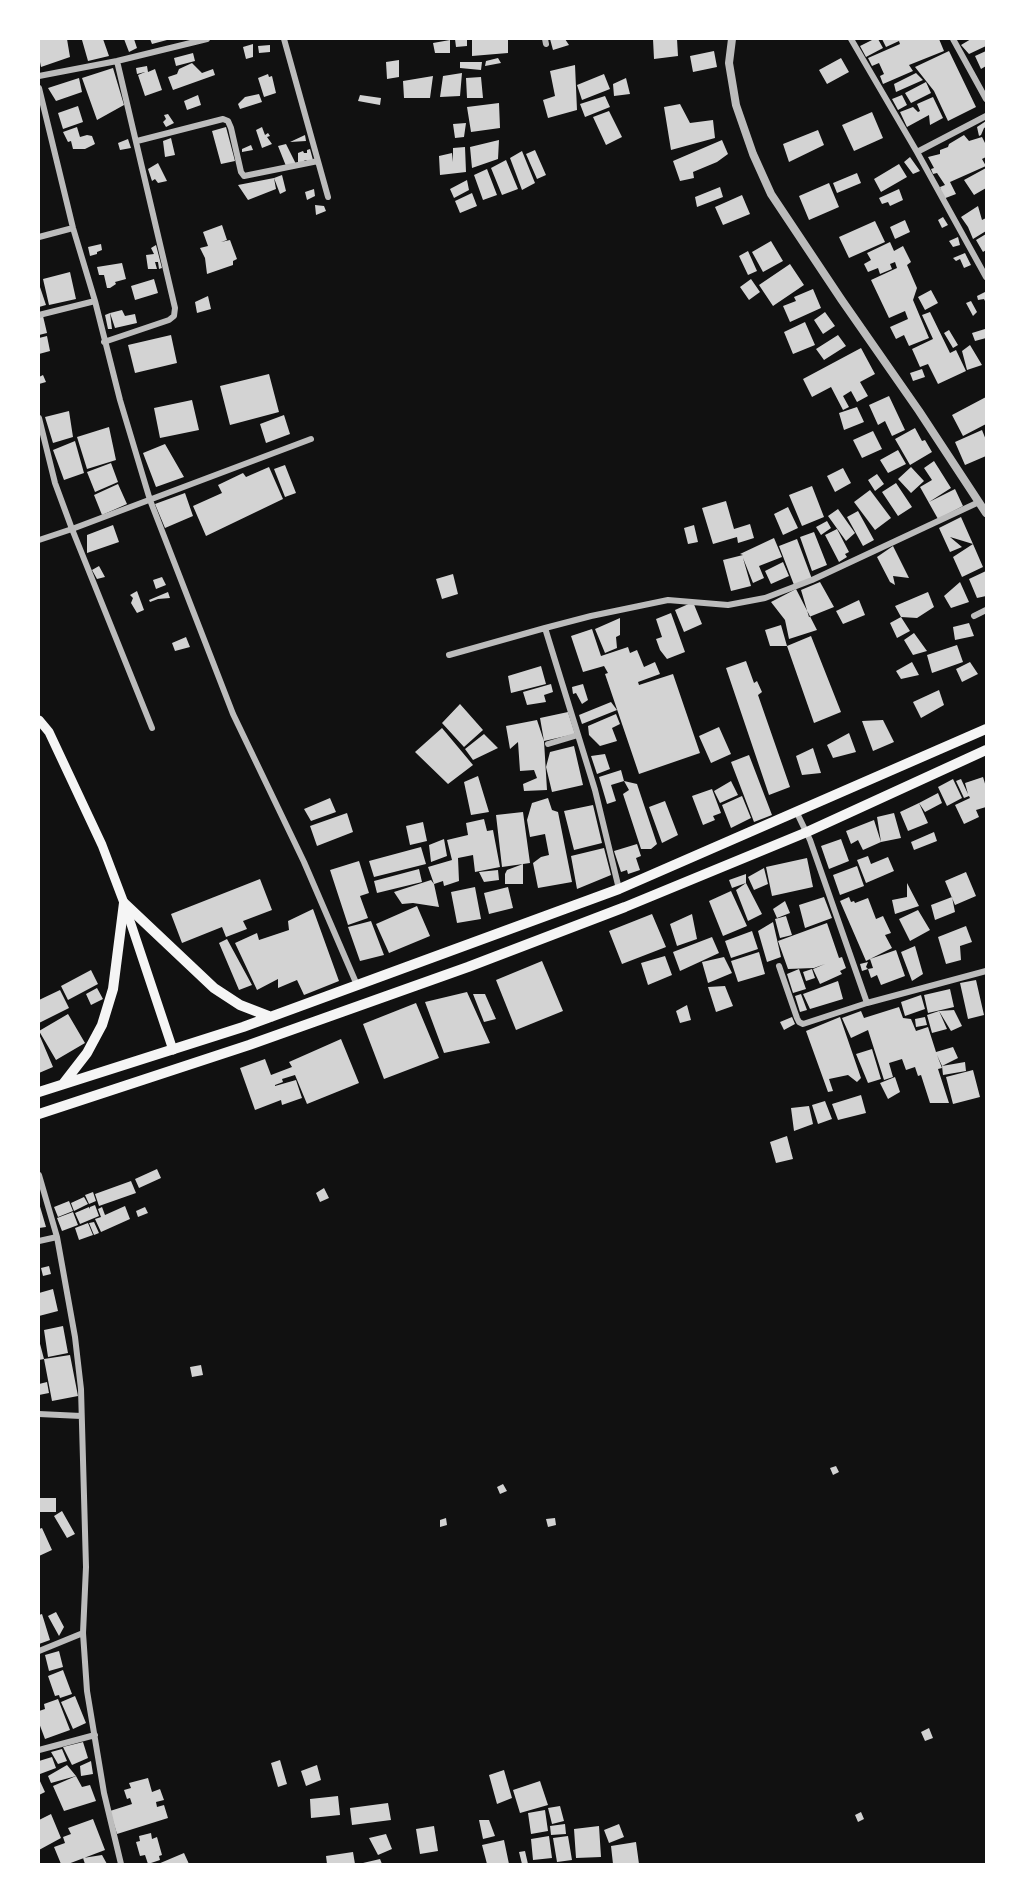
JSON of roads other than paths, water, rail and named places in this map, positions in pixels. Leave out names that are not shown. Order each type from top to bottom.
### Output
[{"type":"highway","points":[[39,1092],[243,1027],[619,889],[986,729]]},
{"type":"highway","points":[[39,1114],[249,1044],[468,967],[625,907],[807,832],[986,750]]},
{"type":"highway","points":[[124,903],[214,988],[240,1005],[271,1017]]},
{"type":"highway","points":[[63,1084],[87,1053],[102,1025],[113,989],[124,903]]},
{"type":"highway","points":[[243,1027],[249,1044]]},
{"type":"main road","points":[[39,720],[49,732],[92,825],[124,903],[173,1050]]},
{"type":"street","points":[[39,76],[117,61],[207,39]]},
{"type":"street","points":[[284,39],[328,196]]},
{"type":"street","points":[[732,39],[729,63],[736,105],[753,154],[771,194],[986,513]]},
{"type":"street","points":[[851,39],[986,277]]},
{"type":"street","points":[[952,39],[986,99]]},
{"type":"street","points":[[104,342],[169,320],[174,315],[175,308],[117,61]]},
{"type":"street","points":[[39,88],[73,228],[150,500],[233,714],[304,862],[357,986]]},
{"type":"street","points":[[917,152],[986,116]]},
{"type":"street","points":[[137,141],[223,119],[228,121],[231,128],[241,172],[244,176],[318,161]]},
{"type":"street","points":[[39,237],[73,228]]},
{"type":"street","points":[[39,315],[94,301]]},
{"type":"street","points":[[39,418],[55,483],[152,728]]},
{"type":"street","points":[[39,540],[311,439]]},
{"type":"street","points":[[449,655],[591,616],[668,600],[728,605],[765,598],[812,580],[979,502]]},
{"type":"street","points":[[974,616],[986,610]]},
{"type":"street","points":[[545,628],[595,790],[619,889]]},
{"type":"street","points":[[548,744],[578,735]]},
{"type":"street","points":[[796,811],[807,832],[867,1003]]},
{"type":"street","points":[[779,966],[797,1018],[803,1023],[986,971]]},
{"type":"street","points":[[39,1175],[57,1237],[75,1337],[81,1389],[86,1568],[82,1633],[87,1691],[104,1793],[121,1864]]},
{"type":"street","points":[[39,1241],[57,1237]]},
{"type":"street","points":[[39,1414],[81,1416]]},
{"type":"street","points":[[39,1651],[82,1633]]},
{"type":"street","points":[[39,1750],[95,1735]]}]
